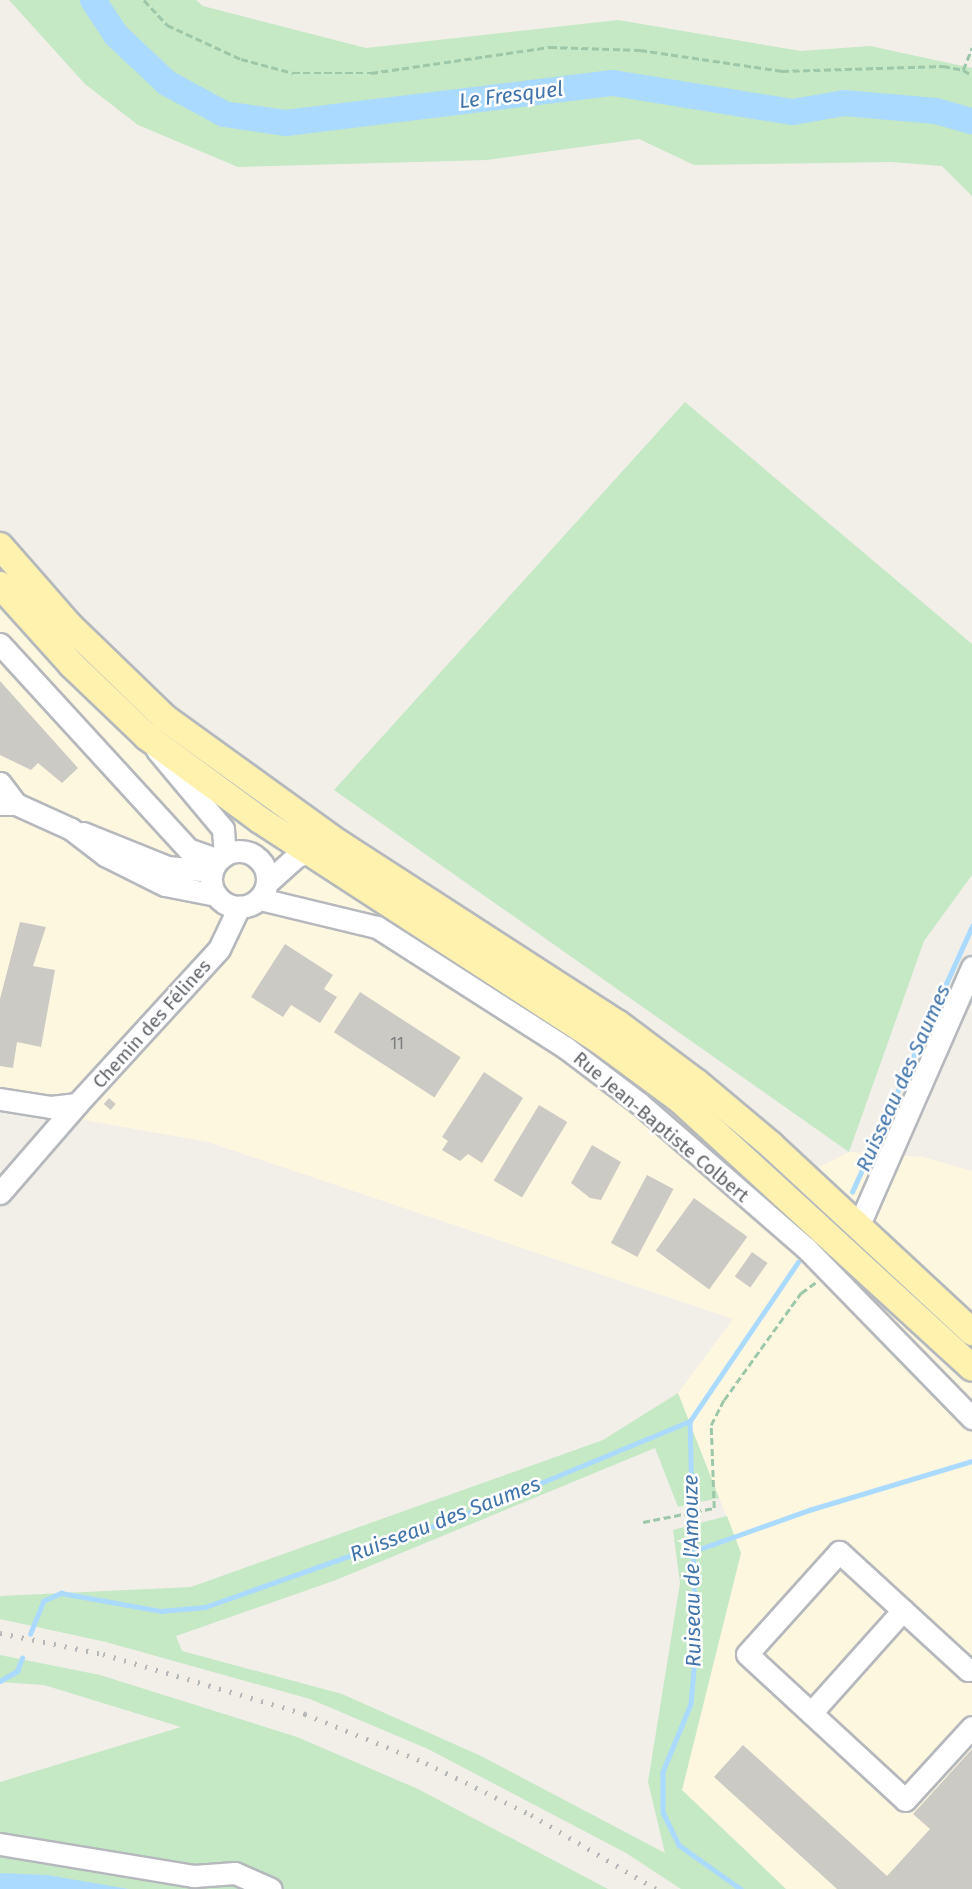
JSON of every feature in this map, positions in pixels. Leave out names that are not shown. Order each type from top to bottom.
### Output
[{"type":"main road","points":[[0,546],[68,624],[166,718],[340,844],[617,1023],[760,1136],[972,1332]]},
{"type":"main road","points":[[0,585],[72,666],[147,737],[311,852],[603,1043],[680,1100],[972,1368]]},
{"type":"street","points":[[0,644],[188,849],[219,862]]},
{"type":"street","points":[[147,737],[223,830],[216,895]]},
{"type":"street","points":[[0,783],[8,804],[71,830],[112,841],[167,867],[219,862],[253,854],[265,866],[264,891]]},
{"type":"street","points":[[71,830],[105,855],[165,885],[216,895],[239,908],[264,891],[297,856],[311,852]]},
{"type":"street","name":"Rue Jean-Baptiste Colbert","points":[[264,891],[377,927],[566,1048],[639,1103],[830,1272],[972,1418]]},
{"type":"street","name":"Chemin des Félines","points":[[0,1099],[51,1107],[77,1104],[219,949],[239,908]]},
{"type":"street","points":[[858,1227],[972,967]]},
{"type":"street","points":[[0,1192],[77,1104]]},
{"type":"street","points":[[970,1671],[839,1552],[747,1654],[905,1800],[972,1727]]},
{"type":"street","points":[[811,1713],[903,1610]]},
{"type":"street","points":[[0,1844],[194,1876],[235,1873],[271,1889]]},
{"type":"path","points":[[144,0],[167,25],[241,59],[293,74],[371,72],[550,47],[640,50],[782,71],[943,66],[972,75]]},
{"type":"path","points":[[962,70],[972,48]]},
{"type":"path","points":[[643,1522],[714,1508],[711,1425],[723,1400],[801,1293],[830,1272]]},
{"type":"shaded area","points":[[0,600],[808,1173],[849,1152],[923,1157],[972,1171],[972,1889],[786,1889],[682,1790],[741,1553],[678,1393],[733,1319],[208,1142],[0,1105]]},
{"type":"green space","points":[[9,0],[196,0],[203,6],[366,48],[618,20],[801,51],[870,46],[972,68],[972,196],[942,166],[891,162],[694,165],[639,139],[487,160],[238,167],[138,125],[85,84]]},
{"type":"green space","points":[[685,402],[972,644],[972,875],[924,941],[849,1152],[334,790]]},
{"type":"green space","points":[[678,1393],[719,1498],[678,1507],[655,1448],[336,1580],[176,1636],[182,1651],[342,1694],[481,1756],[665,1853],[648,1782],[680,1583],[673,1530],[727,1516],[741,1553],[682,1790],[786,1889],[681,1889],[626,1853],[428,1749],[310,1699],[106,1642],[0,1619],[0,1596],[191,1587],[603,1440]]},
{"type":"green space","points":[[0,1655],[100,1675],[297,1737],[418,1789],[608,1889],[129,1889],[0,1873],[0,1782],[181,1727],[44,1685],[0,1682]]},
{"type":"water","points":[[0,1873],[47,1875],[129,1889],[0,1889]]},
{"type":"building","points":[[0,681],[78,768],[62,783],[38,763],[31,770],[0,755]]},
{"type":"building","points":[[20,922],[46,927],[33,966],[55,970],[41,1047],[17,1042],[13,1068],[0,1066],[0,999]]},
{"type":"building","points":[[285,944],[333,975],[324,989],[337,997],[320,1023],[291,1005],[283,1017],[251,997]]},
{"type":"building","points":[[360,992],[461,1057],[434,1098],[334,1032]]},
{"type":"building","points":[[484,1072],[523,1098],[482,1163],[468,1154],[460,1161],[442,1150],[448,1141],[442,1137]]},
{"type":"building","points":[[109,1098],[116,1104],[111,1110],[104,1104]]},
{"type":"building","points":[[539,1105],[567,1122],[522,1197],[494,1180]]},
{"type":"building","points":[[592,1145],[621,1162],[601,1200],[590,1198],[571,1183]]},
{"type":"building","points":[[647,1175],[673,1189],[637,1257],[611,1243]]},
{"type":"building","points":[[694,1198],[747,1237],[709,1289],[656,1251]]},
{"type":"building","points":[[752,1252],[768,1263],[750,1287],[735,1277]]},
{"type":"building","points":[[743,1745],[887,1876],[930,1829],[913,1814],[972,1749],[972,1889],[837,1889],[714,1777]]},
{"type":"waterway","name":"Le Fresquel","points":[[93,0],[116,35],[167,83],[224,114],[286,123],[613,83],[793,112],[844,103],[936,111],[972,121]]},
{"type":"waterway","name":"Ruisseau des Saumes","points":[[852,1192],[972,926]]},
{"type":"waterway","name":"Ruisseau des Saumes","points":[[30,1634],[43,1601],[61,1593],[161,1611],[205,1607],[456,1518],[690,1421],[798,1262]]},
{"type":"waterway","name":"Ruiseau de l'Amouze","points":[[690,1421],[696,1646],[691,1704],[663,1772],[663,1812],[679,1845],[741,1889]]},
{"type":"waterway","points":[[694,1551],[809,1510],[972,1461]]},
{"type":"waterway","points":[[0,1681],[17,1671],[22,1658]]},
{"type":"railway","points":[[0,1633],[103,1654],[305,1714],[426,1763],[531,1815],[656,1889]]}]
